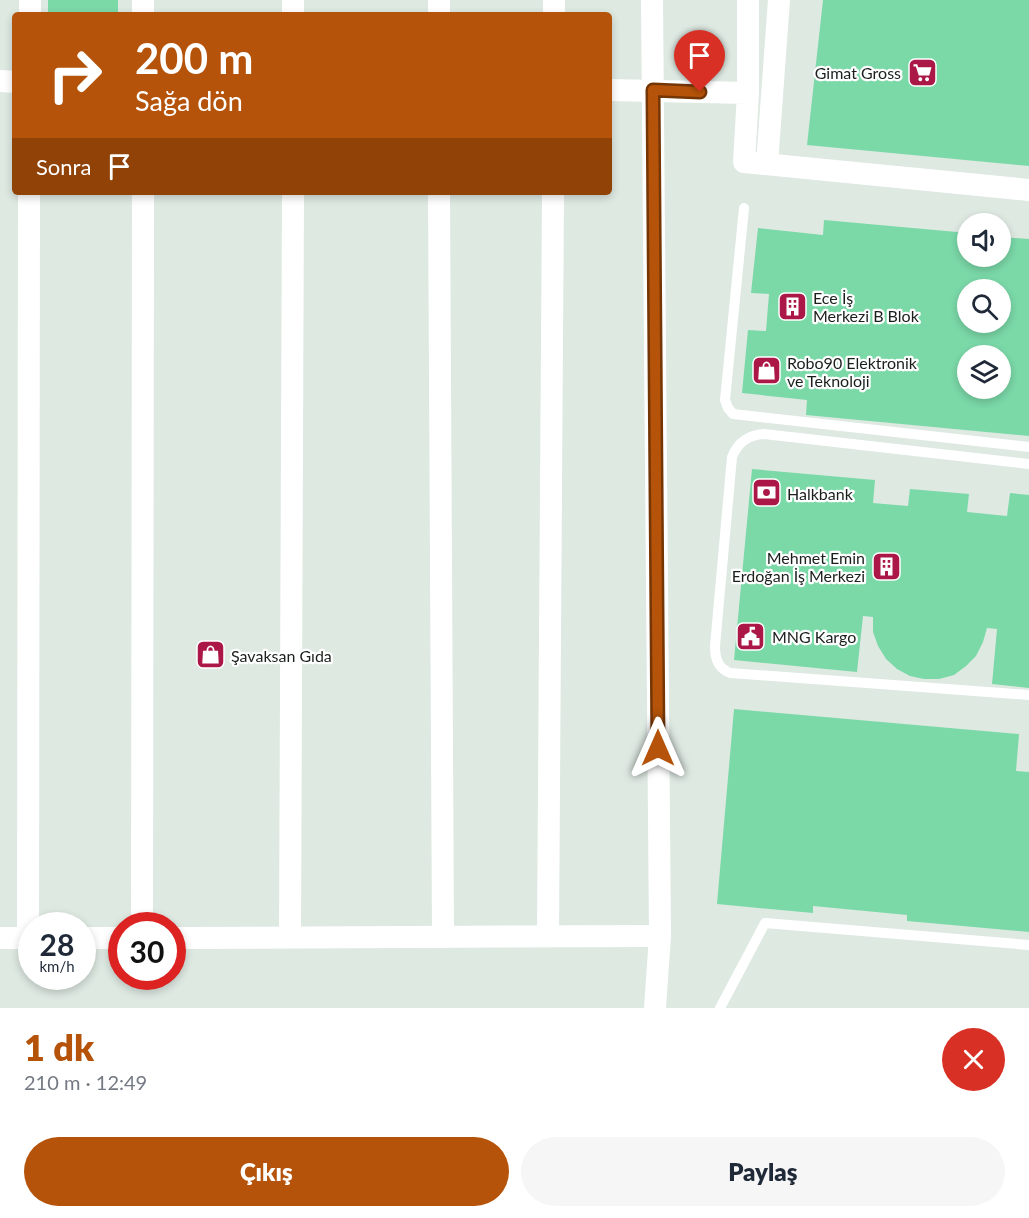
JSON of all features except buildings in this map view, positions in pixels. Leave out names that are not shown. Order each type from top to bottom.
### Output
[{"type":"street","points":[[652,0],[660,936],[655,1008]]},
{"type":"street","points":[[748,0],[748,93],[744,162],[1029,190]]},
{"type":"street","points":[[767,164],[779,0]]},
{"type":"street","points":[[612,90],[748,93]]},
{"type":"street","points":[[29,195],[30,912]]},
{"type":"street","points":[[142,912],[143,195]]},
{"type":"street","points":[[290,937],[292,195]]},
{"type":"street","points":[[439,195],[443,937]]},
{"type":"street","points":[[548,936],[553,195]]},
{"type":"street","points":[[186,938],[660,936]]},
{"type":"street","points":[[0,938],[18,938]]},
{"type":"lane","points":[[744,208],[725,400],[733,414],[1029,447]]},
{"type":"lane","points":[[1029,464],[764,434],[744,439],[732,456],[715,654],[720,667],[730,673],[1029,695]]},
{"type":"lane","points":[[720,1008],[765,923],[1029,945]]},
{"type":"place","name":"Gimat Gross","points":[[922,72]]},
{"type":"place","name":"Ece İş Merkezi B Blok","points":[[792,306]]},
{"type":"place","name":"Robo90 Elektronik ve Teknoloji","points":[[766,371]]},
{"type":"place","name":"Halkbank","points":[[766,493]]},
{"type":"place","name":"Mehmet Emin Erdoğan İş Merkezi","points":[[886,566]]},
{"type":"place","name":"MNG Kargo","points":[[751,636]]},
{"type":"place","name":"Şavaksan Gıda","points":[[210,655]]},
{"type":"route","points":[[658,748],[653,90],[700,92]]}]
